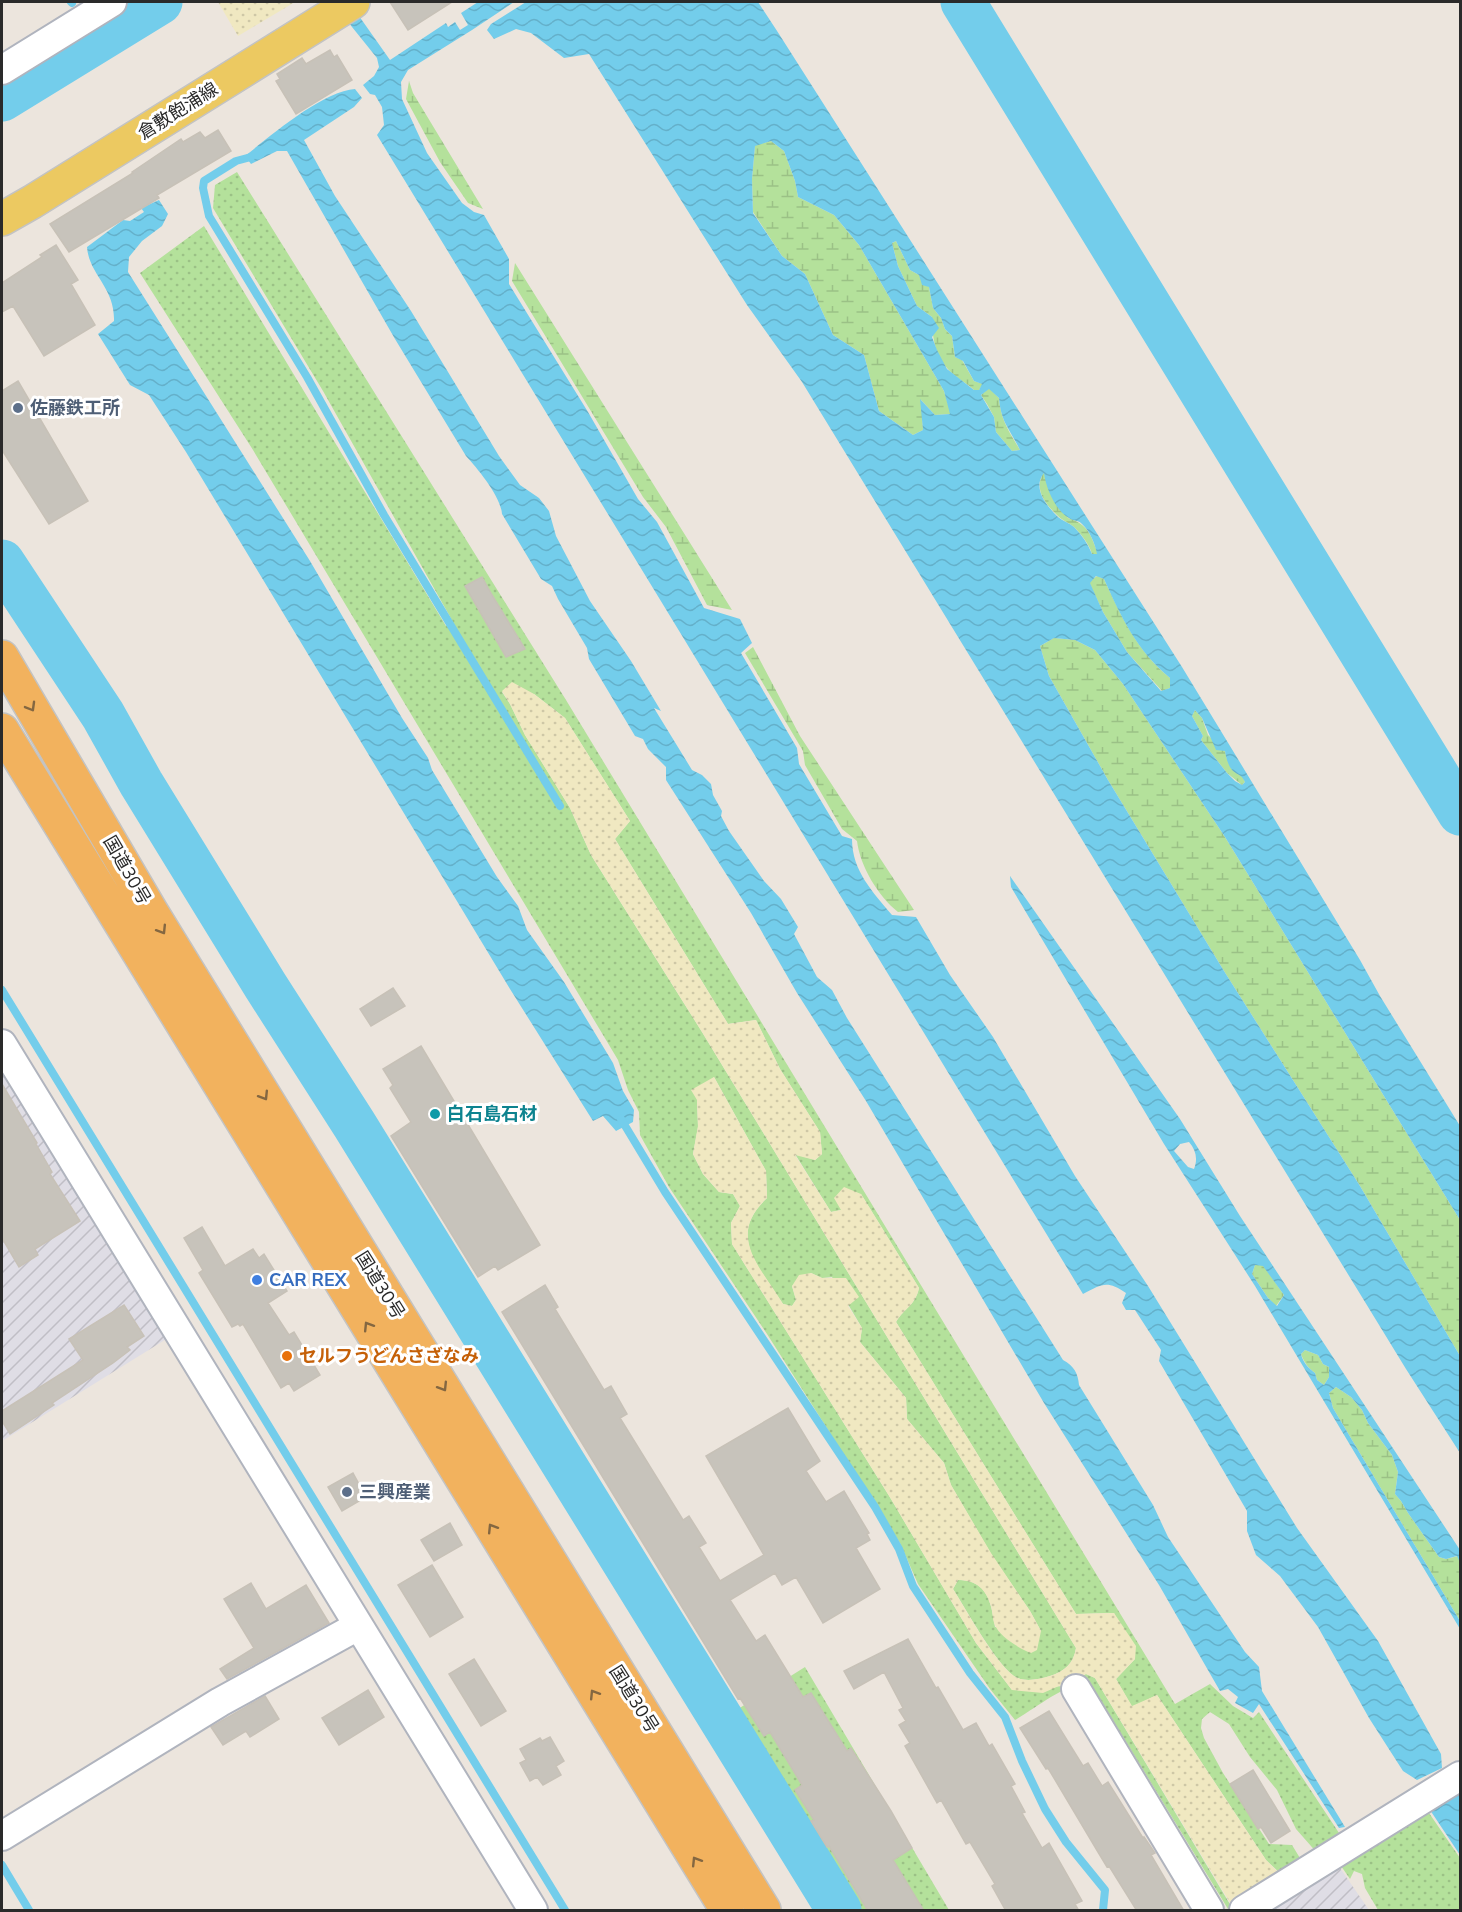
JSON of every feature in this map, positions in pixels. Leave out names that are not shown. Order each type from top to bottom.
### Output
[{"type":"highway","name":"国道30号","points":[[2,657],[151,911],[764,1911]]},
{"type":"highway","name":"国道30号","points":[[2,730],[727,1911]]},
{"type":"main road","name":"倉敷飽浦線","points":[[2,219],[353,2]]},
{"type":"street","points":[[2,70],[112,2]]},
{"type":"street","points":[[2,1044],[533,1911]]},
{"type":"street","points":[[2,1836],[220,1702],[358,1626]]},
{"type":"street","points":[[1076,1689],[1209,1911]]},
{"type":"street","points":[[1245,1911],[1461,1776]]},
{"type":"shaded area","points":[[2,1069],[168,1338],[2,1441]]},
{"type":"shaded area","points":[[1338,1865],[1369,1910],[1263,1910]]},
{"type":"green space","points":[[409,81],[413,93],[483,209],[468,203],[440,162],[406,99]]},
{"type":"green space","points":[[771,141],[784,151],[798,197],[834,215],[859,245],[944,391],[951,414],[935,415],[921,400],[923,430],[913,435],[879,411],[864,355],[833,335],[805,274],[782,256],[753,212],[752,179],[755,145]]},
{"type":"green space","points":[[237,172],[566,700],[1175,1704],[1210,1684],[1233,1706],[1253,1718],[1259,1712],[1343,1839],[1318,1854],[1296,1829],[1277,1790],[1250,1757],[1229,1724],[1210,1712],[1202,1719],[1201,1728],[1223,1773],[1269,1844],[1292,1845],[1303,1863],[1228,1909],[1089,1681],[1069,1687],[1015,1720],[990,1689],[918,1584],[900,1543],[767,1334],[669,1187],[640,1135],[639,1112],[628,1090],[618,1060],[253,450],[140,273],[204,226],[446,626],[453,622],[323,391],[213,208],[215,185]],"holes":[[[502,692],[534,694],[565,718],[630,821],[615,839],[728,1024],[756,1020],[780,1069],[820,1132],[822,1154],[815,1160],[795,1154],[831,1212],[841,1210],[861,1194],[919,1288],[912,1303],[896,1322],[1076,1614],[1114,1613],[1135,1659],[1116,1679],[1132,1707],[1157,1695],[1266,1860],[1282,1875],[1231,1906],[1095,1678],[1086,1674],[1063,1686],[1012,1690],[976,1643],[891,1499],[732,1244],[731,1223],[740,1206],[733,1194],[719,1192],[703,1174],[693,1154],[698,1127],[697,1100],[714,1077],[766,1171],[767,1198],[755,1212],[749,1225],[748,1238],[757,1264],[783,1304],[792,1306],[796,1300],[792,1286],[811,1273],[822,1278],[832,1277],[862,1328],[860,1342],[906,1398],[907,1419],[944,1463],[951,1485],[991,1554],[1041,1631],[995,1627],[992,1610],[982,1589],[976,1584],[958,1580],[953,1589],[993,1652],[1011,1673],[1018,1678],[1034,1680],[1064,1669],[1071,1662],[1076,1648],[702,1032],[591,855],[570,808],[525,735]]]},
{"type":"green space","points":[[896,241],[910,270],[919,275],[929,287],[933,308],[941,318],[945,329],[952,336],[955,357],[962,360],[974,381],[983,384],[979,390],[974,390],[954,375],[939,356],[934,342],[932,317],[917,306],[898,266],[892,243]]},
{"type":"green space","points":[[515,263],[732,610],[707,605],[666,527],[643,497],[512,281]]},
{"type":"green space","points":[[989,388],[999,398],[1004,420],[1020,450],[1012,451],[996,432],[994,417],[981,395]]},
{"type":"green space","points":[[1044,472],[1068,518],[1080,523],[1088,531],[1098,554],[1092,554],[1080,533],[1058,516],[1045,501],[1040,490]]},
{"type":"green space","points":[[1097,576],[1104,579],[1139,645],[1158,668],[1170,678],[1170,688],[1162,691],[1127,652],[1103,612],[1089,582]]},
{"type":"green space","points":[[1054,638],[1075,640],[1095,650],[1123,684],[1225,837],[1460,1220],[1460,1356],[1360,1186],[1224,971],[1108,780],[1049,676],[1040,646]]},
{"type":"green space","points":[[753,647],[800,736],[914,910],[898,912],[871,880],[857,841],[842,829],[805,765],[803,751],[745,653]]},
{"type":"green space","points":[[1195,710],[1202,718],[1208,735],[1225,751],[1227,759],[1242,775],[1245,782],[1242,785],[1227,773],[1201,740],[1203,736],[1192,716]]},
{"type":"green space","points":[[1255,1265],[1263,1265],[1284,1295],[1276,1306],[1252,1274]]},
{"type":"green space","points":[[1305,1350],[1318,1355],[1323,1364],[1329,1367],[1329,1377],[1324,1385],[1317,1380],[1315,1373],[1303,1360],[1301,1354]]},
{"type":"green space","points":[[1336,1387],[1351,1397],[1362,1410],[1368,1423],[1392,1455],[1398,1472],[1395,1494],[1439,1557],[1446,1559],[1458,1556],[1460,1621],[1333,1408],[1329,1393]]},
{"type":"green space","points":[[805,1667],[949,1910],[861,1910],[738,1709]]},
{"type":"green space","points":[[1429,1813],[1460,1858],[1460,1910],[1378,1910],[1365,1888],[1362,1874],[1354,1871],[1350,1879],[1339,1863],[1409,1819]]},
{"type":"sand","points":[[218,2],[295,2],[238,36]]},
{"type":"sand","points":[[512,682],[534,694],[565,718],[630,821],[615,839],[728,1024],[756,1020],[780,1069],[820,1132],[822,1154],[815,1160],[795,1155],[831,1212],[841,1210],[834,1198],[844,1187],[861,1194],[919,1288],[912,1303],[896,1322],[1076,1614],[1114,1613],[1136,1646],[1135,1659],[1116,1679],[1132,1706],[1157,1695],[1266,1860],[1282,1876],[1232,1906],[1095,1678],[1086,1674],[1043,1693],[1012,1690],[976,1643],[891,1499],[732,1244],[731,1223],[740,1206],[733,1194],[719,1192],[703,1174],[693,1154],[698,1126],[697,1100],[691,1090],[714,1077],[766,1171],[767,1198],[755,1212],[749,1225],[748,1238],[757,1264],[783,1304],[792,1306],[796,1300],[792,1286],[799,1275],[811,1273],[822,1278],[846,1278],[859,1297],[848,1306],[862,1328],[860,1342],[906,1398],[907,1419],[944,1463],[951,1485],[1041,1631],[1037,1650],[1031,1653],[1016,1645],[997,1629],[992,1608],[983,1590],[970,1582],[958,1580],[953,1589],[983,1638],[1011,1673],[1025,1680],[1034,1680],[1060,1672],[1071,1662],[1076,1648],[702,1032],[591,855],[570,808],[525,735],[502,691]]},
{"type":"water","points":[[478,2],[514,2],[408,70],[401,82],[402,99],[427,153],[462,203],[474,212],[484,215],[509,259],[509,284],[588,412],[638,499],[657,522],[704,608],[740,619],[752,643],[741,653],[797,748],[799,764],[842,836],[852,839],[856,861],[865,880],[892,915],[916,917],[950,975],[993,1037],[1075,1176],[1148,1286],[1297,1528],[1378,1641],[1441,1754],[1442,1768],[1417,1780],[1403,1771],[1369,1718],[1318,1627],[1280,1576],[1256,1555],[1247,1531],[1247,1511],[1159,1361],[1161,1350],[1135,1310],[1126,1310],[1122,1303],[1126,1293],[1114,1286],[1104,1285],[1083,1294],[377,135],[384,125],[382,107],[375,95],[370,94],[363,85],[374,76],[379,67],[377,58],[348,22],[359,16],[390,60],[446,23],[448,27],[455,22],[460,30],[468,25],[461,13]]},
{"type":"water","points":[[526,2],[758,2],[1182,667],[1460,1126],[1460,1220],[1225,837],[1123,684],[1095,650],[1075,640],[1054,638],[1040,646],[1049,676],[1108,780],[1224,971],[1360,1186],[1460,1356],[1460,1453],[1406,1369],[802,382],[747,305],[589,54],[564,58],[531,33],[516,29],[494,39],[487,30],[491,24]],"holes":[[[771,141],[784,151],[798,197],[834,215],[859,245],[944,391],[950,414],[935,415],[920,399],[923,430],[913,435],[879,411],[864,355],[833,335],[805,274],[782,256],[753,213],[752,179],[755,146]],[[896,241],[910,270],[919,275],[922,285],[929,287],[933,308],[941,318],[945,329],[952,336],[955,357],[963,361],[974,381],[982,384],[979,390],[974,390],[947,369],[932,337],[939,328],[932,317],[917,306],[898,266],[892,243]],[[989,389],[999,398],[1004,420],[1020,450],[1012,451],[996,432],[994,417],[981,395]],[[1044,473],[1055,504],[1064,514],[1085,527],[1092,538],[1097,554],[1092,554],[1077,530],[1058,517],[1049,507],[1040,490]],[[1096,576],[1104,579],[1139,645],[1158,668],[1170,678],[1170,688],[1161,691],[1127,652],[1103,612],[1090,583]],[[1195,710],[1202,718],[1216,750],[1225,751],[1231,769],[1244,779],[1245,782],[1242,785],[1227,773],[1201,740],[1203,736],[1192,716]]]},
{"type":"water","points":[[355,89],[362,98],[354,107],[304,140],[335,196],[411,311],[499,456],[520,485],[539,498],[549,511],[556,536],[590,601],[631,661],[661,711],[654,708],[692,770],[702,775],[711,784],[713,795],[722,811],[721,816],[729,831],[764,881],[781,899],[798,927],[794,934],[817,977],[832,990],[847,1018],[1063,1360],[1075,1370],[1079,1385],[1153,1505],[1168,1537],[1245,1652],[1259,1667],[1262,1691],[1345,1827],[1339,1828],[1259,1704],[1253,1713],[1235,1703],[1238,1697],[1228,1689],[1220,1691],[1159,1585],[1044,1403],[866,1101],[797,993],[751,913],[666,780],[666,767],[648,749],[643,739],[635,736],[589,659],[587,648],[552,586],[541,579],[502,514],[498,500],[466,456],[395,339],[287,151],[277,151],[251,164],[245,156],[313,106],[342,92]]},
{"type":"water","points":[[159,200],[168,214],[162,226],[142,241],[129,257],[128,272],[310,561],[428,758],[432,770],[497,877],[518,906],[527,930],[564,982],[613,1063],[623,1091],[634,1110],[633,1122],[616,1131],[603,1116],[593,1121],[510,989],[186,452],[149,395],[130,385],[98,334],[114,321],[113,309],[106,290],[92,266],[87,247],[123,220],[130,221],[144,212],[141,208]]},
{"type":"water","points":[[1010,876],[1180,1119],[1240,1216],[1460,1550],[1460,1563],[1457,1556],[1446,1559],[1439,1557],[1395,1494],[1398,1472],[1392,1455],[1368,1423],[1362,1410],[1351,1397],[1336,1387],[1329,1393],[1333,1408],[1460,1621],[1460,1629],[1255,1286],[1164,1144],[1011,887]],"holes":[[[1189,1142],[1196,1155],[1194,1169],[1188,1167],[1174,1151],[1180,1144]],[[1255,1265],[1263,1266],[1284,1295],[1277,1306],[1268,1298],[1252,1274]],[[1305,1350],[1318,1355],[1323,1364],[1329,1367],[1329,1377],[1324,1385],[1317,1380],[1315,1373],[1306,1365],[1301,1354]]]},
{"type":"water","points":[[1458,1792],[1460,1796],[1460,1855],[1430,1810]]},
{"type":"building","points":[[390,2],[452,2],[408,30]]},
{"type":"building","points":[[330,50],[334,57],[337,55],[352,80],[296,114],[276,81],[280,79],[277,74],[302,58],[306,64]]},
{"type":"building","points":[[218,130],[231,151],[157,195],[159,198],[69,252],[50,224],[133,173],[181,139],[183,142],[200,132],[205,138]]},
{"type":"building","points":[[56,245],[78,280],[71,284],[95,325],[44,356],[13,306],[2,312],[2,283]]},
{"type":"building","points":[[18,381],[88,501],[49,524],[2,450],[2,391]]},
{"type":"building","points":[[482,577],[525,649],[506,657],[465,586]]},
{"type":"building","points":[[393,988],[405,1006],[371,1026],[360,1009]]},
{"type":"building","points":[[421,1046],[540,1245],[498,1270],[495,1266],[478,1277],[391,1136],[411,1122],[390,1088],[393,1085],[383,1069]]},
{"type":"building","points":[[2,1084],[37,1143],[52,1172],[50,1174],[80,1221],[35,1249],[38,1255],[19,1267],[2,1238]]},
{"type":"building","points":[[202,1227],[225,1266],[253,1249],[259,1258],[264,1254],[287,1291],[268,1303],[289,1335],[294,1332],[320,1375],[294,1391],[289,1383],[281,1388],[243,1324],[232,1327],[199,1273],[203,1270],[184,1238]]},
{"type":"building","points":[[545,1285],[558,1307],[555,1309],[604,1390],[611,1386],[627,1414],[620,1418],[683,1520],[689,1516],[706,1543],[699,1547],[720,1581],[764,1555],[706,1456],[788,1408],[820,1461],[806,1471],[826,1502],[844,1491],[869,1533],[867,1534],[870,1540],[856,1548],[880,1589],[823,1623],[796,1577],[782,1585],[775,1573],[730,1600],[756,1641],[765,1635],[803,1697],[811,1693],[847,1751],[851,1748],[891,1811],[912,1848],[893,1860],[924,1911],[868,1911],[829,1846],[827,1847],[811,1821],[814,1820],[795,1790],[802,1785],[770,1732],[764,1736],[740,1698],[738,1699],[502,1312]]},
{"type":"building","points":[[124,1305],[144,1336],[127,1347],[130,1350],[113,1363],[10,1434],[2,1421],[2,1411],[83,1360],[69,1339]]},
{"type":"building","name":"三興産業","points":[[353,1473],[366,1497],[342,1511],[328,1487]]},
{"type":"building","points":[[450,1523],[462,1545],[434,1561],[421,1540]]},
{"type":"building","points":[[432,1565],[463,1617],[430,1637],[398,1585]]},
{"type":"building","points":[[251,1583],[266,1609],[306,1585],[329,1623],[227,1679],[220,1669],[254,1648],[224,1599]]},
{"type":"building","points":[[908,1639],[963,1730],[976,1723],[989,1746],[992,1744],[1015,1784],[1011,1786],[1025,1812],[1022,1813],[1042,1848],[1049,1843],[1082,1901],[1075,1904],[1079,1911],[1006,1911],[992,1886],[995,1884],[970,1842],[966,1844],[941,1800],[937,1803],[905,1746],[910,1743],[899,1725],[906,1721],[899,1710],[903,1708],[884,1672],[854,1689],[844,1671]]},
{"type":"building","points":[[474,1659],[506,1711],[481,1726],[449,1674]]},
{"type":"building","points":[[368,1690],[384,1717],[339,1745],[322,1718]]},
{"type":"building","points":[[265,1696],[279,1719],[250,1737],[246,1731],[223,1745],[211,1727]]},
{"type":"building","points":[[1049,1711],[1083,1766],[1088,1763],[1102,1786],[1108,1782],[1155,1853],[1151,1855],[1184,1911],[1137,1911],[1109,1866],[1107,1867],[1048,1768],[1046,1769],[1020,1728]]},
{"type":"building","points":[[550,1737],[564,1761],[556,1766],[561,1775],[543,1785],[537,1777],[530,1781],[520,1763],[526,1760],[520,1749],[540,1738],[542,1741]]},
{"type":"building","points":[[1253,1770],[1290,1831],[1271,1843],[1261,1827],[1258,1829],[1230,1784]]},
{"type":"waterway","points":[[2,99],[160,2]]},
{"type":"waterway","points":[[963,2],[1460,813]]},
{"type":"waterway","points":[[91,33],[95,41]]},
{"type":"waterway","points":[[251,157],[236,161],[204,181],[203,188],[209,216],[307,377],[384,515],[560,806]]},
{"type":"waterway","points":[[2,562],[103,715],[141,783],[265,985],[354,1124],[839,1910]]},
{"type":"waterway","points":[[2,990],[565,1910]]},
{"type":"waterway","points":[[621,1119],[665,1192],[875,1507],[899,1549],[913,1586],[970,1673],[1005,1717],[1022,1761],[1045,1809],[1066,1842],[1105,1890],[1103,1910]]},
{"type":"waterway","points":[[2,1865],[29,1910]]},
{"type":"place","name":"佐藤鉄工所","points":[[18,408]]},
{"type":"place","name":"白石島石材","points":[[435,1114]]},
{"type":"place","name":"CAR REX","points":[[257,1280]]},
{"type":"place","name":"セルフうどんさざなみ","points":[[287,1356]]},
{"type":"place","name":"三興産業","points":[[347,1492]]}]
